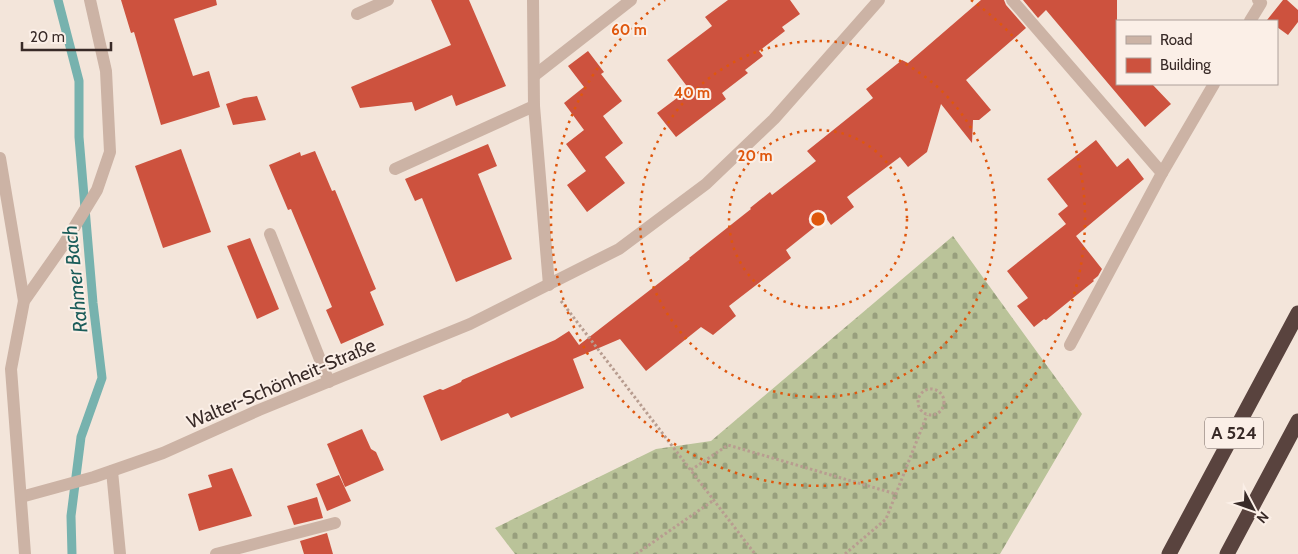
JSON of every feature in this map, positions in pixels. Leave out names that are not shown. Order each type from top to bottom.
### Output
[{"type":"highway","name":"A 524","points":[[1169,554],[1298,313]]},
{"type":"highway","name":"A 524","points":[[1227,554],[1298,421]]},
{"type":"street","points":[[24,301],[64,244],[97,190],[110,152],[106,71],[90,0]]},
{"type":"street","points":[[357,14],[388,0]]},
{"type":"street","points":[[533,0],[534,106],[549,285]]},
{"type":"street","points":[[535,76],[630,0]]},
{"type":"street","name":"Walter-Schönheit-Straße","points":[[21,498],[94,477],[163,453],[259,410],[470,324],[619,249],[706,184],[774,119],[878,0]]},
{"type":"street","points":[[1012,0],[1162,172]]},
{"type":"street","points":[[1251,20],[1261,2],[1258,0]]},
{"type":"street","points":[[1070,345],[1162,172],[1213,85]]},
{"type":"street","points":[[395,169],[534,106]]},
{"type":"street","points":[[0,158],[24,301],[11,369],[25,554]]},
{"type":"street","points":[[270,234],[329,382]]},
{"type":"street","points":[[112,471],[120,554]]},
{"type":"street","points":[[216,554],[335,523]]},
{"type":"path","points":[[549,285],[755,554]]},
{"type":"path","points":[[931,389],[940,392],[944,399],[943,408],[936,415],[927,415],[918,406],[919,397],[923,391],[931,389]]},
{"type":"path","points":[[845,554],[886,519],[927,415]]},
{"type":"path","points":[[691,470],[728,445],[896,494]]},
{"type":"path","points":[[636,554],[714,500]]},
{"type":"green space","points":[[953,236],[1082,414],[1000,554],[515,554],[495,528],[656,449],[711,441]]},
{"type":"building","points":[[121,0],[216,0],[217,5],[174,19],[193,76],[209,71],[220,107],[161,125],[134,32],[131,33]]},
{"type":"building","points":[[431,0],[469,0],[506,86],[456,106],[452,95],[415,111],[412,102],[360,108],[351,87],[451,45]]},
{"type":"building","points":[[728,0],[790,0],[800,14],[782,27],[785,31],[759,51],[763,56],[745,70],[748,73],[722,93],[726,99],[676,137],[657,113],[689,89],[667,60],[712,26],[705,17]]},
{"type":"building","points":[[981,0],[1004,0],[1006,5],[1026,28],[966,80],[991,110],[979,120],[973,120],[972,143],[941,104],[927,152],[908,167],[900,157],[847,197],[854,207],[831,225],[826,218],[786,250],[791,258],[729,306],[736,316],[713,335],[701,327],[646,371],[620,339],[573,359],[584,388],[511,418],[508,413],[441,441],[423,396],[461,382],[555,340],[569,331],[579,345],[690,259],[770,192],[772,195],[816,161],[807,151],[873,98],[866,89],[902,60],[908,63]]},
{"type":"building","points":[[1023,0],[1117,0],[1116,85],[1153,85],[1171,104],[1145,127],[1046,10],[1038,18]]},
{"type":"building","points":[[1283,0],[1287,0],[1298,10],[1298,22],[1288,35],[1278,28],[1278,20],[1267,20]]},
{"type":"building","points":[[588,51],[604,72],[601,74],[622,101],[603,116],[623,143],[605,157],[625,183],[587,212],[567,185],[586,171],[566,144],[584,130],[564,103],[584,87],[568,66]]},
{"type":"building","points":[[257,96],[266,120],[233,125],[226,104]]},
{"type":"building","points":[[1096,140],[1117,167],[1128,158],[1144,179],[1076,236],[1102,269],[1098,276],[1046,320],[1044,319],[1034,327],[1017,306],[1028,298],[1007,271],[1066,224],[1058,214],[1068,206],[1047,179]]},
{"type":"building","points":[[488,144],[497,166],[478,174],[512,259],[456,282],[422,198],[415,201],[405,179]]},
{"type":"building","points":[[181,149],[211,232],[163,248],[135,166]]},
{"type":"building","points":[[315,151],[332,191],[335,190],[376,289],[370,292],[384,325],[341,344],[326,310],[332,307],[291,209],[288,210],[269,165],[300,152],[301,156]]},
{"type":"building","points":[[250,238],[279,309],[257,319],[227,246]]},
{"type":"building","points":[[362,429],[371,449],[376,452],[384,470],[345,487],[327,444]]},
{"type":"building","points":[[232,468],[252,516],[199,531],[188,494],[212,487],[208,475]]},
{"type":"building","points":[[339,475],[351,501],[327,511],[316,484]]},
{"type":"building","points":[[317,497],[323,518],[294,525],[287,506]]},
{"type":"building","points":[[327,533],[333,554],[304,554],[300,541]]},
{"type":"waterway","name":"Rahmer Bach","points":[[58,0],[79,81],[79,137],[93,303],[102,378],[81,437],[71,516],[72,554]]}]
